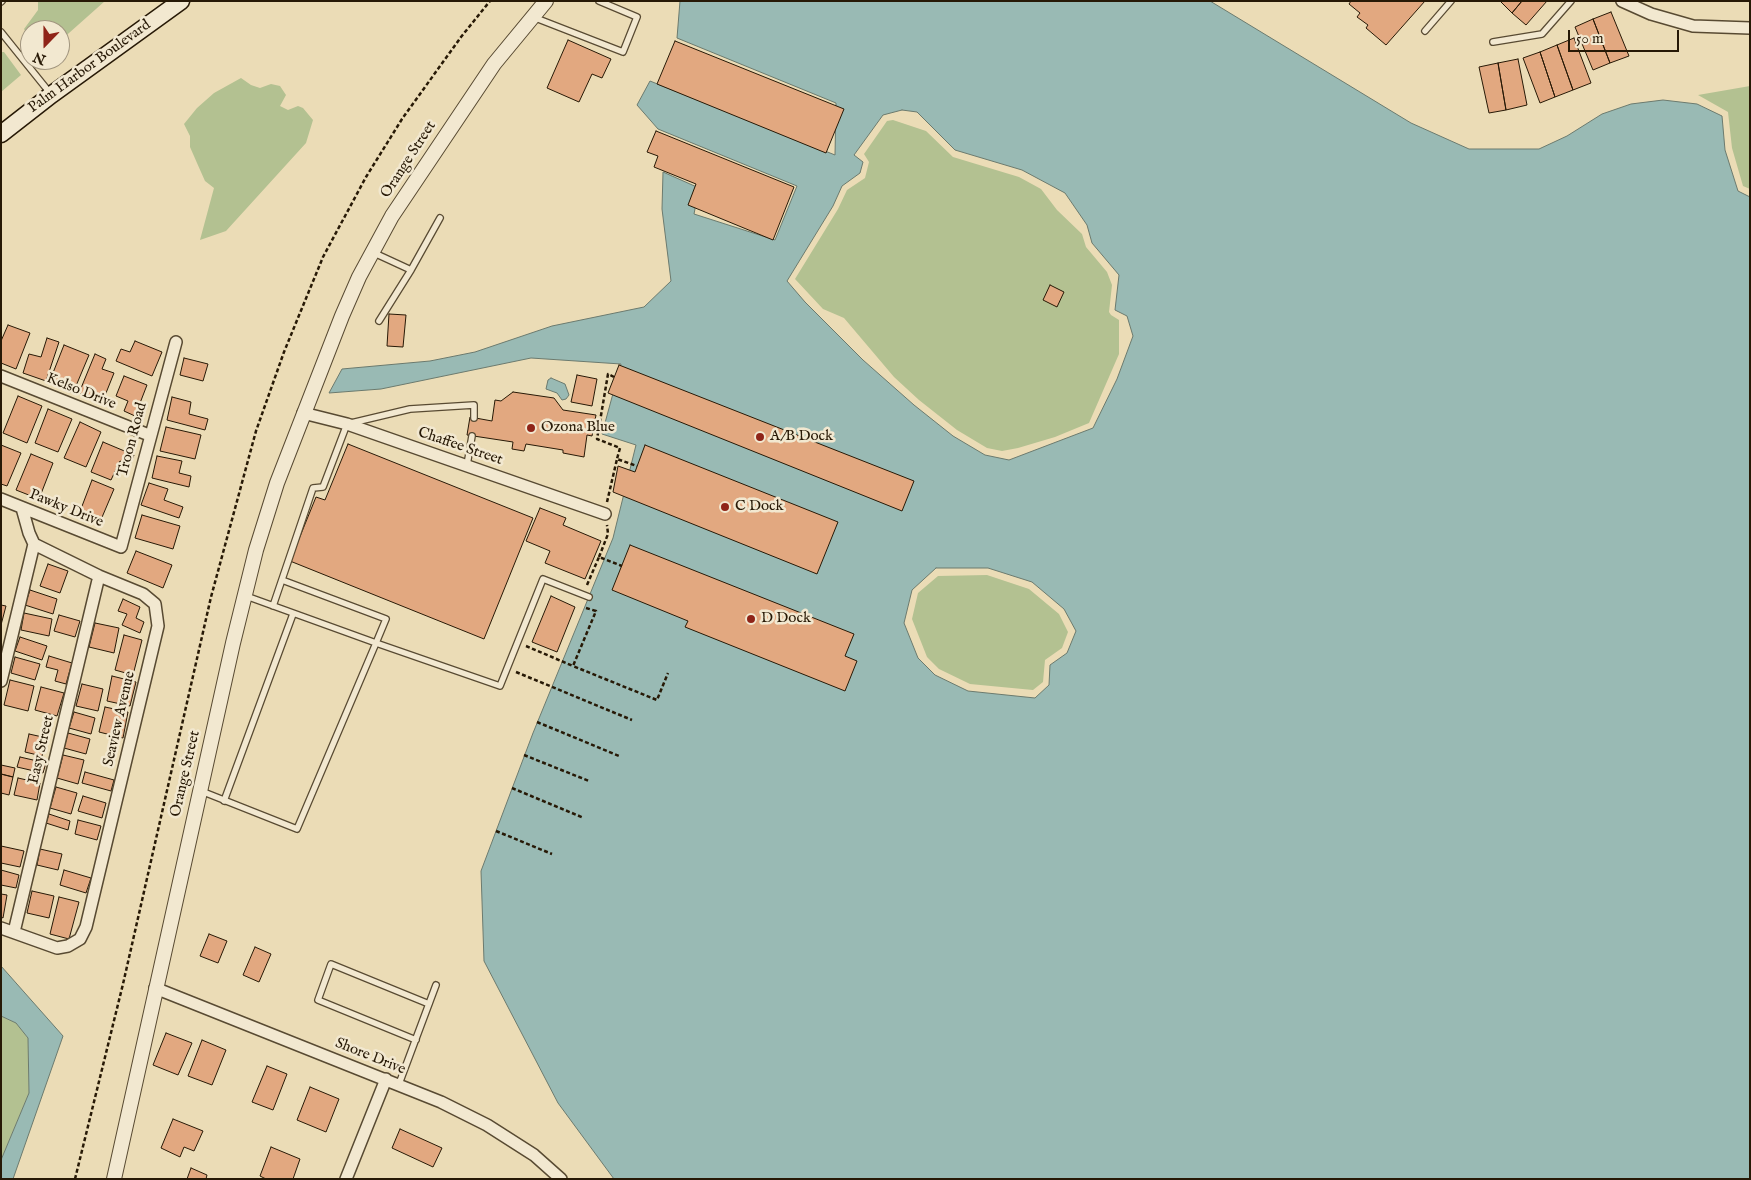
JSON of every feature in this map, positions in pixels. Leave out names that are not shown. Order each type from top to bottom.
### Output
[{"type":"main road","name":"Palm Harbor Boulevard","points":[[1,134],[51,95],[181,1]]},
{"type":"street","name":"Orange Street","points":[[114,1179],[199,790],[245,596],[269,508],[303,413],[372,252],[428,160],[494,64],[546,1]]},
{"type":"street","points":[[1622,1],[1651,14],[1693,26],[1750,28]]},
{"type":"street","name":"Troon Road","points":[[120,547],[149,435],[176,342]]},
{"type":"street","name":"Kelso Drive","points":[[1,376],[149,435]]},
{"type":"street","name":"Chaffee Street","points":[[303,413],[347,424],[605,514]]},
{"type":"street","name":"Pawky Drive","points":[[1,499],[120,547]]},
{"type":"street","points":[[1,681],[34,544],[22,508]]},
{"type":"street","name":"Seaview Avenue","points":[[14,932],[57,948],[68,946],[80,939],[86,927],[158,626],[155,604],[143,594],[99,576],[34,544]]},
{"type":"street","name":"Easy Street","points":[[14,932],[99,576]]},
{"type":"street","points":[[1,928],[14,932]]},
{"type":"street","name":"Shore Drive","points":[[155,988],[399,1084],[487,1125],[534,1155],[561,1179]]},
{"type":"street","points":[[346,1179],[386,1079]]},
{"type":"lane","points":[[533,17],[623,52],[637,17],[599,1]]},
{"type":"lane","points":[[1425,31],[1451,1]]},
{"type":"lane","points":[[1493,42],[1542,34],[1571,1]]},
{"type":"lane","points":[[1,32],[51,95]]},
{"type":"lane","points":[[379,322],[440,218]]},
{"type":"lane","points":[[372,252],[411,270]]},
{"type":"lane","points":[[273,606],[313,488],[323,487],[347,424],[410,408],[474,405],[474,418]]},
{"type":"lane","points":[[467,466],[472,436]]},
{"type":"lane","points":[[245,596],[500,686],[543,579],[589,597]]},
{"type":"lane","points":[[199,790],[297,830],[386,619],[282,580]]},
{"type":"lane","points":[[224,801],[294,614]]},
{"type":"lane","points":[[416,1040],[318,1000],[331,964],[429,1004]]},
{"type":"lane","points":[[399,1084],[436,986]]},
{"type":"path","points":[[580,594],[589,583],[608,534],[605,514],[620,448],[597,439],[608,374],[614,377]]},
{"type":"path","points":[[617,459],[637,466]]},
{"type":"path","points":[[599,557],[622,566]]},
{"type":"path","points":[[573,666],[596,611]]},
{"type":"path","points":[[518,643],[657,700],[668,673]]},
{"type":"path","points":[[507,669],[632,720]]},
{"type":"path","points":[[537,722],[619,756]]},
{"type":"path","points":[[524,755],[589,781]]},
{"type":"path","points":[[512,788],[584,818]]},
{"type":"path","points":[[496,831],[552,854]]},
{"type":"green space","points":[[38,1],[105,1],[70,32],[70,20],[31,20],[38,10]]},
{"type":"green space","points":[[1,52],[4,52],[21,75],[1,92]]},
{"type":"green space","points":[[241,78],[251,85],[260,88],[271,84],[280,86],[286,95],[280,106],[288,110],[298,106],[303,108],[313,120],[306,143],[226,231],[200,240],[214,188],[205,181],[190,147],[190,136],[184,124],[197,108],[214,93]]},
{"type":"green space","points":[[1750,86],[1750,189],[1743,186],[1732,148],[1728,112],[1698,95]]},
{"type":"green space","points":[[893,120],[926,131],[953,157],[1019,177],[1041,189],[1057,210],[1082,234],[1086,247],[1107,272],[1112,285],[1109,312],[1119,320],[1119,354],[1089,423],[1055,437],[1018,448],[1002,451],[987,448],[957,430],[919,400],[894,377],[844,318],[823,309],[795,279],[838,209],[847,190],[865,178],[869,162],[864,154],[887,121]]},
{"type":"green space","points":[[987,575],[1029,589],[1059,614],[1068,632],[1062,648],[1045,660],[1043,682],[1033,690],[970,684],[939,669],[927,657],[912,619],[918,593],[938,576]]},
{"type":"green space","points":[[1,1016],[16,1023],[28,1038],[29,1093],[1,1160]]},
{"type":"water","points":[[680,1],[1210,1],[1411,123],[1469,149],[1539,149],[1567,136],[1602,114],[1631,104],[1663,100],[1697,104],[1722,116],[1725,150],[1738,191],[1750,197],[1750,1179],[614,1179],[558,1103],[484,961],[481,871],[533,733],[613,538],[636,445],[602,434],[621,364],[531,358],[381,389],[329,393],[342,369],[430,361],[475,352],[552,326],[644,307],[671,281],[662,209],[663,172],[699,188],[694,214],[775,240],[797,186],[658,129],[637,105],[650,81],[835,155],[836,103],[677,38]],"holes":[[[902,110],[917,112],[955,150],[1022,170],[1065,193],[1087,225],[1092,243],[1119,275],[1115,310],[1127,316],[1133,336],[1117,379],[1093,428],[1009,460],[985,455],[953,436],[914,405],[863,360],[805,302],[787,281],[833,206],[842,186],[860,173],[863,162],[854,155],[883,115]],[[936,568],[988,568],[1032,582],[1064,609],[1076,631],[1067,653],[1050,665],[1049,685],[1035,698],[968,691],[935,675],[918,658],[904,623],[912,590]]]},
{"type":"water","points":[[551,378],[565,384],[569,395],[566,399],[562,400],[557,393],[546,389],[548,380]]},
{"type":"water","points":[[1,966],[63,1036],[13,1179],[1,1179],[1,1160],[29,1093],[28,1038],[16,1023],[1,1016]]},
{"type":"building","points":[[1351,1],[1425,1],[1386,45],[1366,28],[1368,25],[1357,17],[1360,13],[1349,4]]},
{"type":"building","points":[[1500,1],[1522,1],[1512,13]]},
{"type":"building","points":[[1522,1],[1547,1],[1526,25],[1512,13]]},
{"type":"building","points":[[1611,12],[1629,56],[1610,63],[1593,19]]},
{"type":"building","points":[[1593,19],[1610,63],[1593,70],[1575,27]]},
{"type":"building","points":[[1574,38],[1591,83],[1573,90],[1557,45]]},
{"type":"building","points":[[568,40],[611,59],[602,78],[592,74],[579,102],[547,88]]},
{"type":"building","points":[[675,41],[844,109],[826,153],[657,84]]},
{"type":"building","points":[[1557,45],[1573,90],[1555,97],[1540,52]]},
{"type":"building","points":[[1540,52],[1555,97],[1540,103],[1523,58]]},
{"type":"building","points":[[1518,59],[1527,105],[1506,110],[1498,63]]},
{"type":"building","points":[[1498,63],[1506,110],[1489,113],[1479,67]]},
{"type":"building","points":[[656,131],[794,187],[773,240],[688,205],[696,184],[654,167],[658,156],[647,152]]},
{"type":"building","points":[[1050,285],[1064,292],[1057,307],[1043,300]]},
{"type":"building","points":[[389,314],[406,315],[403,347],[387,346]]},
{"type":"building","points":[[8,325],[30,333],[16,369],[1,363],[1,341]]},
{"type":"building","points":[[47,338],[59,342],[46,381],[23,373],[29,354],[41,357]]},
{"type":"building","points":[[135,341],[162,352],[152,376],[116,361],[121,349],[130,352]]},
{"type":"building","points":[[64,345],[89,355],[73,393],[49,383]]},
{"type":"building","points":[[95,354],[106,359],[102,369],[114,373],[102,403],[79,393]]},
{"type":"building","points":[[184,358],[208,364],[203,381],[180,375]]},
{"type":"building","name":"A/B Dock","points":[[619,365],[914,481],[902,511],[608,393]]},
{"type":"building","points":[[577,375],[597,379],[592,406],[571,402]]},
{"type":"building","points":[[124,376],[147,385],[135,416],[124,411],[128,401],[116,396]]},
{"type":"building","name":"Ozona Blue","points":[[513,392],[554,398],[563,410],[596,415],[592,436],[587,435],[584,457],[563,453],[563,450],[526,444],[524,451],[512,449],[513,442],[467,435],[470,417],[492,421],[495,400],[501,401]]},
{"type":"building","points":[[18,396],[42,406],[27,443],[3,433]]},
{"type":"building","points":[[172,397],[191,402],[189,414],[208,419],[205,430],[167,420]]},
{"type":"building","points":[[48,409],[72,419],[58,452],[35,443]]},
{"type":"building","points":[[80,422],[101,432],[86,467],[64,458]]},
{"type":"building","points":[[166,427],[201,435],[195,459],[160,451]]},
{"type":"building","points":[[103,442],[134,455],[130,465],[120,461],[111,480],[91,472]]},
{"type":"building","points":[[348,444],[533,518],[484,639],[290,561],[316,497],[325,500]]},
{"type":"building","points":[[1,445],[21,453],[7,486],[1,484]]},
{"type":"building","name":"C Dock","points":[[645,445],[838,522],[817,574],[613,492],[618,466],[635,472]]},
{"type":"building","points":[[31,454],[53,463],[39,499],[16,490]]},
{"type":"building","points":[[157,456],[182,461],[179,473],[191,476],[189,487],[152,478]]},
{"type":"building","points":[[92,480],[114,489],[100,522],[79,514]]},
{"type":"building","points":[[149,483],[168,489],[164,500],[183,507],[179,518],[141,505]]},
{"type":"building","points":[[540,508],[566,518],[563,525],[601,541],[585,579],[545,563],[550,551],[526,541]]},
{"type":"building","points":[[142,515],[180,526],[173,549],[135,538]]},
{"type":"building","name":"D Dock","points":[[630,545],[854,634],[845,656],[857,661],[845,691],[685,627],[688,621],[612,590]]},
{"type":"building","points":[[136,551],[172,565],[163,588],[127,573]]},
{"type":"building","points":[[48,564],[68,571],[60,593],[40,586]]},
{"type":"building","points":[[30,590],[57,599],[53,614],[25,605]]},
{"type":"building","points":[[551,596],[575,607],[557,652],[532,642]]},
{"type":"building","points":[[123,599],[140,607],[136,618],[144,622],[140,633],[122,625],[127,614],[118,611]]},
{"type":"building","points":[[1,605],[6,606],[1,625]]},
{"type":"building","points":[[24,613],[52,619],[49,636],[21,630]]},
{"type":"building","points":[[59,615],[80,621],[75,637],[54,631]]},
{"type":"building","points":[[95,623],[119,628],[114,653],[89,647]]},
{"type":"building","points":[[124,635],[142,640],[133,675],[115,670]]},
{"type":"building","points":[[20,637],[47,646],[42,660],[15,651]]},
{"type":"building","points":[[49,656],[72,663],[66,684],[55,681],[58,670],[46,667]]},
{"type":"building","points":[[15,657],[40,664],[35,680],[11,673]]},
{"type":"building","points":[[112,676],[136,682],[130,706],[107,701]]},
{"type":"building","points":[[10,680],[34,686],[28,711],[4,705]]},
{"type":"building","points":[[82,684],[103,689],[98,711],[76,706]]},
{"type":"building","points":[[41,687],[64,693],[57,716],[35,710]]},
{"type":"building","points":[[105,707],[128,712],[123,738],[99,732]]},
{"type":"building","points":[[74,712],[95,718],[91,734],[69,728]]},
{"type":"building","points":[[68,733],[90,739],[86,754],[64,748]]},
{"type":"building","points":[[29,734],[47,738],[42,756],[25,752]]},
{"type":"building","points":[[63,755],[84,760],[78,784],[57,778]]},
{"type":"building","points":[[20,757],[46,763],[43,773],[17,767]]},
{"type":"building","points":[[1,765],[15,768],[13,777],[1,774]]},
{"type":"building","points":[[85,772],[114,780],[111,791],[82,783]]},
{"type":"building","points":[[1,774],[13,777],[9,795],[1,793]]},
{"type":"building","points":[[18,778],[40,783],[37,800],[14,795]]},
{"type":"building","points":[[56,787],[77,793],[71,814],[50,808]]},
{"type":"building","points":[[83,796],[106,803],[102,818],[78,811]]},
{"type":"building","points":[[49,814],[70,821],[68,830],[46,823]]},
{"type":"building","points":[[78,820],[101,826],[97,840],[75,834]]},
{"type":"building","points":[[1,846],[24,851],[20,867],[1,863]]},
{"type":"building","points":[[40,849],[62,854],[58,870],[37,865]]},
{"type":"building","points":[[1,870],[19,875],[16,888],[1,885]]},
{"type":"building","points":[[64,870],[91,878],[86,893],[60,885]]},
{"type":"building","points":[[32,891],[54,896],[49,918],[27,913]]},
{"type":"building","points":[[1,894],[7,895],[3,918],[1,917]]},
{"type":"building","points":[[59,897],[79,902],[69,939],[50,934]]},
{"type":"building","points":[[209,934],[227,941],[218,963],[200,956]]},
{"type":"building","points":[[255,947],[271,954],[259,982],[243,975]]},
{"type":"building","points":[[166,1033],[192,1043],[178,1075],[153,1065]]},
{"type":"building","points":[[202,1040],[226,1050],[212,1085],[188,1076]]},
{"type":"building","points":[[267,1066],[287,1074],[273,1110],[252,1102]]},
{"type":"building","points":[[310,1087],[339,1099],[326,1132],[297,1120]]},
{"type":"building","points":[[173,1119],[203,1131],[194,1151],[184,1147],[180,1157],[161,1148]]},
{"type":"building","points":[[400,1129],[442,1148],[433,1167],[392,1148]]},
{"type":"building","points":[[271,1147],[300,1159],[293,1179],[266,1179],[260,1176]]},
{"type":"building","points":[[191,1168],[207,1175],[206,1179],[187,1179]]},
{"type":"place","name":"Ozona Blue","points":[[531,428]]},
{"type":"place","name":"A/B Dock","points":[[760,437]]},
{"type":"place","name":"C Dock","points":[[725,507]]},
{"type":"place","name":"D Dock","points":[[751,619]]}]
